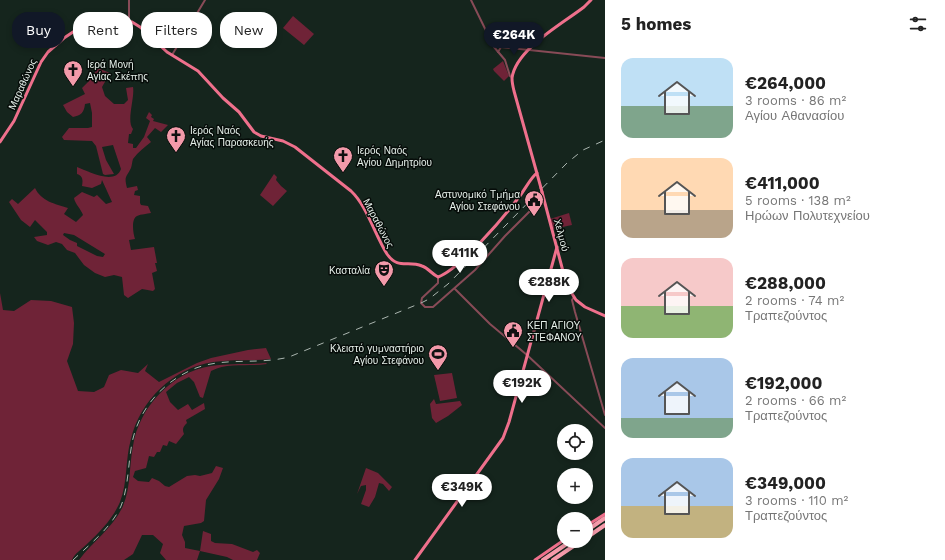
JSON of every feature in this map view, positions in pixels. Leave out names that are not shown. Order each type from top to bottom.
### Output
[{"type":"highway","points":[[593,526],[605,518]]},
{"type":"highway","points":[[593,533],[605,525]]},
{"type":"highway","points":[[543,560],[561,548]]},
{"type":"highway","points":[[553,560],[571,548]]},
{"type":"main road","points":[[438,277],[454,266],[481,241],[515,202],[535,174],[538,173],[514,91],[513,76],[527,50],[584,7],[591,0]]},
{"type":"main road","name":"Μαραθώνος","points":[[133,23],[139,26],[172,55],[200,73],[223,98],[240,113],[254,132],[261,136],[283,141],[295,147],[351,191],[358,199],[384,250],[392,260],[400,264],[421,266],[438,277]]},
{"type":"main road","name":"Μαραθώνος","points":[[0,142],[12,125],[40,63],[47,53],[73,32]]},
{"type":"main road","name":"Χελμού","points":[[538,173],[564,275],[574,297]]},
{"type":"main road","points":[[415,560],[503,438],[510,422],[527,354],[557,247]]},
{"type":"main road","points":[[574,297],[585,307],[605,316]]},
{"type":"main road","points":[[593,522],[605,514]]},
{"type":"main road","points":[[535,560],[557,545]]},
{"type":"street","points":[[129,0],[129,12]]},
{"type":"street","points":[[172,55],[205,0]]},
{"type":"street","points":[[471,0],[492,43],[505,60],[510,76],[513,76]]},
{"type":"street","points":[[492,43],[496,42],[501,47],[605,58]]},
{"type":"street","points":[[498,52],[501,47]]},
{"type":"street","points":[[438,277],[437,284],[421,300],[425,307],[433,307],[476,270],[505,236],[544,197]]},
{"type":"street","points":[[455,289],[490,324],[527,354],[605,428]]},
{"type":"street","name":"Χελμού","points":[[574,297],[572,301],[605,415]]},
{"type":"shaded area","points":[[293,16],[314,34],[304,45],[283,28]]},
{"type":"shaded area","points":[[503,61],[509,76],[504,81],[493,69]]},
{"type":"shaded area","points":[[97,69],[110,73],[102,87],[105,96],[114,104],[124,104],[128,100],[126,88],[133,87],[130,121],[133,129],[131,134],[129,134],[128,143],[133,144],[133,148],[136,148],[144,137],[150,121],[146,118],[149,112],[152,115],[151,117],[154,119],[153,121],[168,125],[161,132],[155,128],[147,137],[151,142],[133,159],[131,168],[126,177],[127,188],[137,186],[138,190],[135,191],[134,195],[140,196],[141,205],[148,206],[151,213],[140,215],[135,218],[133,226],[135,239],[129,240],[131,250],[154,247],[157,263],[155,263],[157,271],[152,273],[155,289],[153,291],[142,289],[128,298],[124,295],[122,277],[114,275],[105,277],[95,273],[84,265],[75,253],[67,250],[62,244],[56,242],[48,245],[37,241],[34,237],[47,235],[47,232],[35,220],[30,227],[21,220],[9,202],[12,199],[18,204],[35,188],[45,199],[68,208],[64,214],[76,222],[83,215],[74,198],[82,192],[94,197],[97,195],[106,204],[112,202],[102,180],[101,184],[92,188],[82,186],[82,178],[77,174],[77,167],[101,176],[107,177],[118,174],[121,169],[113,145],[102,147],[106,160],[114,174],[105,175],[103,174],[96,146],[92,141],[64,140],[62,137],[69,128],[92,127],[90,103],[85,104],[82,113],[73,117],[67,112],[63,105],[85,94],[82,88]],"holes":[[[64,233],[74,235],[105,254],[103,257],[97,256],[77,246],[77,243],[63,235]]]},
{"type":"shaded area","points":[[274,174],[277,177],[276,180],[287,191],[273,206],[260,195]]},
{"type":"shaded area","points":[[569,213],[572,225],[553,229],[550,219]]},
{"type":"shaded area","points":[[0,293],[3,310],[14,311],[31,300],[51,301],[72,307],[74,323],[73,344],[67,361],[78,391],[94,392],[104,387],[109,375],[121,370],[138,373],[148,364],[145,371],[159,382],[197,363],[211,358],[248,350],[266,348],[271,359],[213,362],[198,365],[172,379],[160,388],[150,400],[135,425],[129,447],[123,494],[117,508],[98,534],[77,553],[72,560],[0,560]]},
{"type":"shaded area","points":[[266,363],[267,364],[260,365],[224,367],[211,371],[203,398],[200,397],[194,382],[189,377],[177,383],[166,392],[170,402],[178,410],[188,404],[192,410],[204,403],[205,409],[186,420],[187,423],[183,429],[184,434],[176,444],[169,441],[167,446],[163,445],[160,452],[157,452],[154,457],[149,456],[146,468],[135,471],[133,477],[138,481],[149,482],[152,478],[169,487],[187,476],[200,476],[212,473],[216,466],[223,468],[219,479],[206,500],[204,521],[201,523],[184,526],[182,535],[185,542],[185,548],[200,551],[197,560],[166,560],[160,553],[163,544],[153,535],[142,535],[133,554],[124,560],[79,560],[114,521],[123,506],[130,476],[136,432],[150,405],[160,394],[183,376],[197,370],[218,365]]},
{"type":"shaded area","points":[[452,373],[457,398],[440,401],[434,375]]},
{"type":"shaded area","points":[[434,399],[436,404],[460,401],[462,405],[436,423],[432,418],[430,404]]},
{"type":"shaded area","points":[[366,468],[378,473],[392,487],[389,491],[383,484],[379,483],[375,497],[369,507],[361,504],[366,490],[366,485],[361,486],[357,494]]},
{"type":"shaded area","points":[[203,531],[211,534],[211,541],[215,543],[232,544],[253,552],[257,550],[260,553],[257,560],[233,560],[227,557],[200,551]]},
{"type":"railway","points":[[73,560],[106,529],[117,514],[125,492],[131,449],[138,423],[152,400],[172,381],[196,368],[207,365],[230,362],[266,361],[289,357],[429,299],[448,284],[567,163],[583,150],[605,140]]},
{"type":"place","name":"Ιερά Μονή Αγίας Σκέπης","points":[[73,87]]},
{"type":"place","name":"Ιερός Ναός Αγίας Παρασκευής","points":[[176,153]]},
{"type":"place","name":"Ιερός Ναός Αγίου Δημητρίου","points":[[343,173]]},
{"type":"place","name":"Αστυνομικό Τμήμα Αγίου Στεφάνου","points":[[534,217]]},
{"type":"place","name":"Κασταλία","points":[[384,287]]},
{"type":"place","name":"ΚΕΠ ΑΓΙΟΥ ΣΤΕΦΑΝΟΥ","points":[[513,348]]},
{"type":"place","name":"Κλειστό γυμναστήριο Αγίου Στεφάνου","points":[[438,371]]}]
